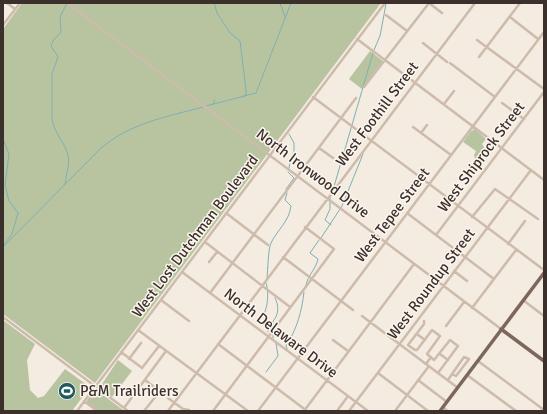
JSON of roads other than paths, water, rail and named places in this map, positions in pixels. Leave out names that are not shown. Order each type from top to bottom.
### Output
[{"type":"main road","points":[[441,409],[544,272]]},
{"type":"main road","name":"North Ironwood Drive","points":[[501,329],[544,362]]},
{"type":"street","points":[[7,3],[15,9]]},
{"type":"street","points":[[3,25],[20,3]]},
{"type":"street","name":"North Ironwood Drive","points":[[67,3],[501,329]]},
{"type":"street","name":"West Lost Dutchman Boulevard","points":[[77,411],[385,3]]},
{"type":"street","points":[[364,87],[429,3],[442,13]]},
{"type":"street","name":"West Foothill Street","points":[[168,411],[370,140],[475,3]]},
{"type":"street","points":[[479,57],[520,3]]},
{"type":"street","points":[[386,15],[407,31]]},
{"type":"street","points":[[510,17],[538,39]]},
{"type":"street","name":"West Tepee Street","points":[[258,411],[544,32]]},
{"type":"street","points":[[357,39],[544,180]]},
{"type":"street","points":[[477,40],[544,89]]},
{"type":"street","points":[[423,43],[494,97]]},
{"type":"street","points":[[444,104],[454,92]]},
{"type":"street","name":"West Shiprock Street","points":[[436,235],[544,92]]},
{"type":"street","points":[[313,97],[544,272]]},
{"type":"street","points":[[210,293],[356,98]]},
{"type":"street","points":[[502,103],[524,119]]},
{"type":"street","points":[[421,133],[427,125]]},
{"type":"street","points":[[413,127],[451,155]]},
{"type":"street","points":[[319,148],[333,158]]},
{"type":"street","name":"West Roundup Street","points":[[349,411],[531,170]]},
{"type":"street","points":[[472,217],[495,189],[538,219]]},
{"type":"street","points":[[226,213],[268,244]]},
{"type":"street","points":[[407,213],[494,279]]},
{"type":"street","points":[[508,244],[525,221]]},
{"type":"street","points":[[213,411],[334,249],[305,227]]},
{"type":"street","points":[[204,242],[290,307]]},
{"type":"street","points":[[472,308],[516,250]]},
{"type":"street","points":[[209,262],[217,252]]},
{"type":"street","points":[[283,257],[353,310]]},
{"type":"street","points":[[218,344],[305,410],[414,264]]},
{"type":"street","points":[[454,271],[467,281]]},
{"type":"street","name":"North Delaware Drive","points":[[182,272],[368,411]]},
{"type":"street","points":[[160,300],[189,321]]},
{"type":"street","points":[[523,300],[544,316]]},
{"type":"street","points":[[446,326],[464,302]]},
{"type":"street","points":[[362,316],[458,388]]},
{"type":"street","points":[[3,317],[128,411]]},
{"type":"street","points":[[424,321],[424,324],[408,345],[416,351],[432,330],[440,336],[427,354],[435,360],[451,340],[458,346],[438,373]]},
{"type":"street","points":[[138,330],[248,411]]},
{"type":"street","points":[[417,334],[425,340]]},
{"type":"street","points":[[333,340],[348,352]]},
{"type":"street","points":[[129,359],[141,343]]},
{"type":"street","points":[[121,352],[142,368],[159,346]]},
{"type":"street","points":[[124,408],[166,351]]},
{"type":"street","points":[[440,354],[448,360]]},
{"type":"street","points":[[394,411],[418,380],[431,357]]},
{"type":"street","points":[[448,380],[452,374],[464,357],[469,359],[456,376],[452,374]]},
{"type":"street","points":[[478,361],[544,410]]},
{"type":"street","points":[[378,372],[428,411]]},
{"type":"street","points":[[467,375],[516,411]]},
{"type":"street","points":[[144,411],[161,392],[145,380]]},
{"type":"street","points":[[418,380],[447,402]]},
{"type":"street","points":[[337,411],[348,396]]},
{"type":"street","points":[[168,398],[183,409],[189,410]]},
{"type":"street","points":[[84,401],[97,411]]},
{"type":"street","points":[[441,409],[448,411]]},
{"type":"waterway","points":[[64,185],[69,164],[64,144],[54,127],[52,119],[52,74],[58,57],[51,46],[53,41],[61,32],[60,17],[67,3]]},
{"type":"waterway","points":[[214,3],[217,13],[230,33],[240,41],[246,90],[246,95],[242,97]]},
{"type":"waterway","points":[[280,3],[285,17]]},
{"type":"waterway","points":[[206,106],[256,93],[291,3]]},
{"type":"waterway","points":[[374,50],[380,36],[386,4]]},
{"type":"waterway","points":[[333,190],[373,53]]},
{"type":"waterway","points":[[213,104],[215,100]]},
{"type":"waterway","points":[[3,247],[100,149],[112,140],[149,122],[203,107]]},
{"type":"waterway","points":[[289,134],[294,143],[294,152],[291,157],[289,168]]},
{"type":"waterway","points":[[3,139],[9,154],[5,185],[9,201],[18,213],[12,234],[3,246]]},
{"type":"waterway","points":[[321,238],[342,206],[363,154]]},
{"type":"waterway","points":[[286,189],[294,178],[288,172]]},
{"type":"waterway","points":[[267,278],[271,243],[290,212],[291,206],[285,200],[287,193]]},
{"type":"waterway","points":[[330,197],[330,209],[325,220],[331,225]]},
{"type":"waterway","points":[[306,285],[318,259],[310,253],[319,240]]},
{"type":"waterway","points":[[266,283],[268,298],[264,314],[268,324],[268,332]]},
{"type":"waterway","points":[[287,349],[286,345],[298,320],[304,292]]},
{"type":"waterway","points":[[273,329],[273,321],[278,310],[275,298]]},
{"type":"waterway","points":[[273,332],[273,338]]},
{"type":"waterway","points":[[266,372],[278,356],[276,343]]},
{"type":"place","name":"P&M Trailriders","points":[[67,391]]}]
